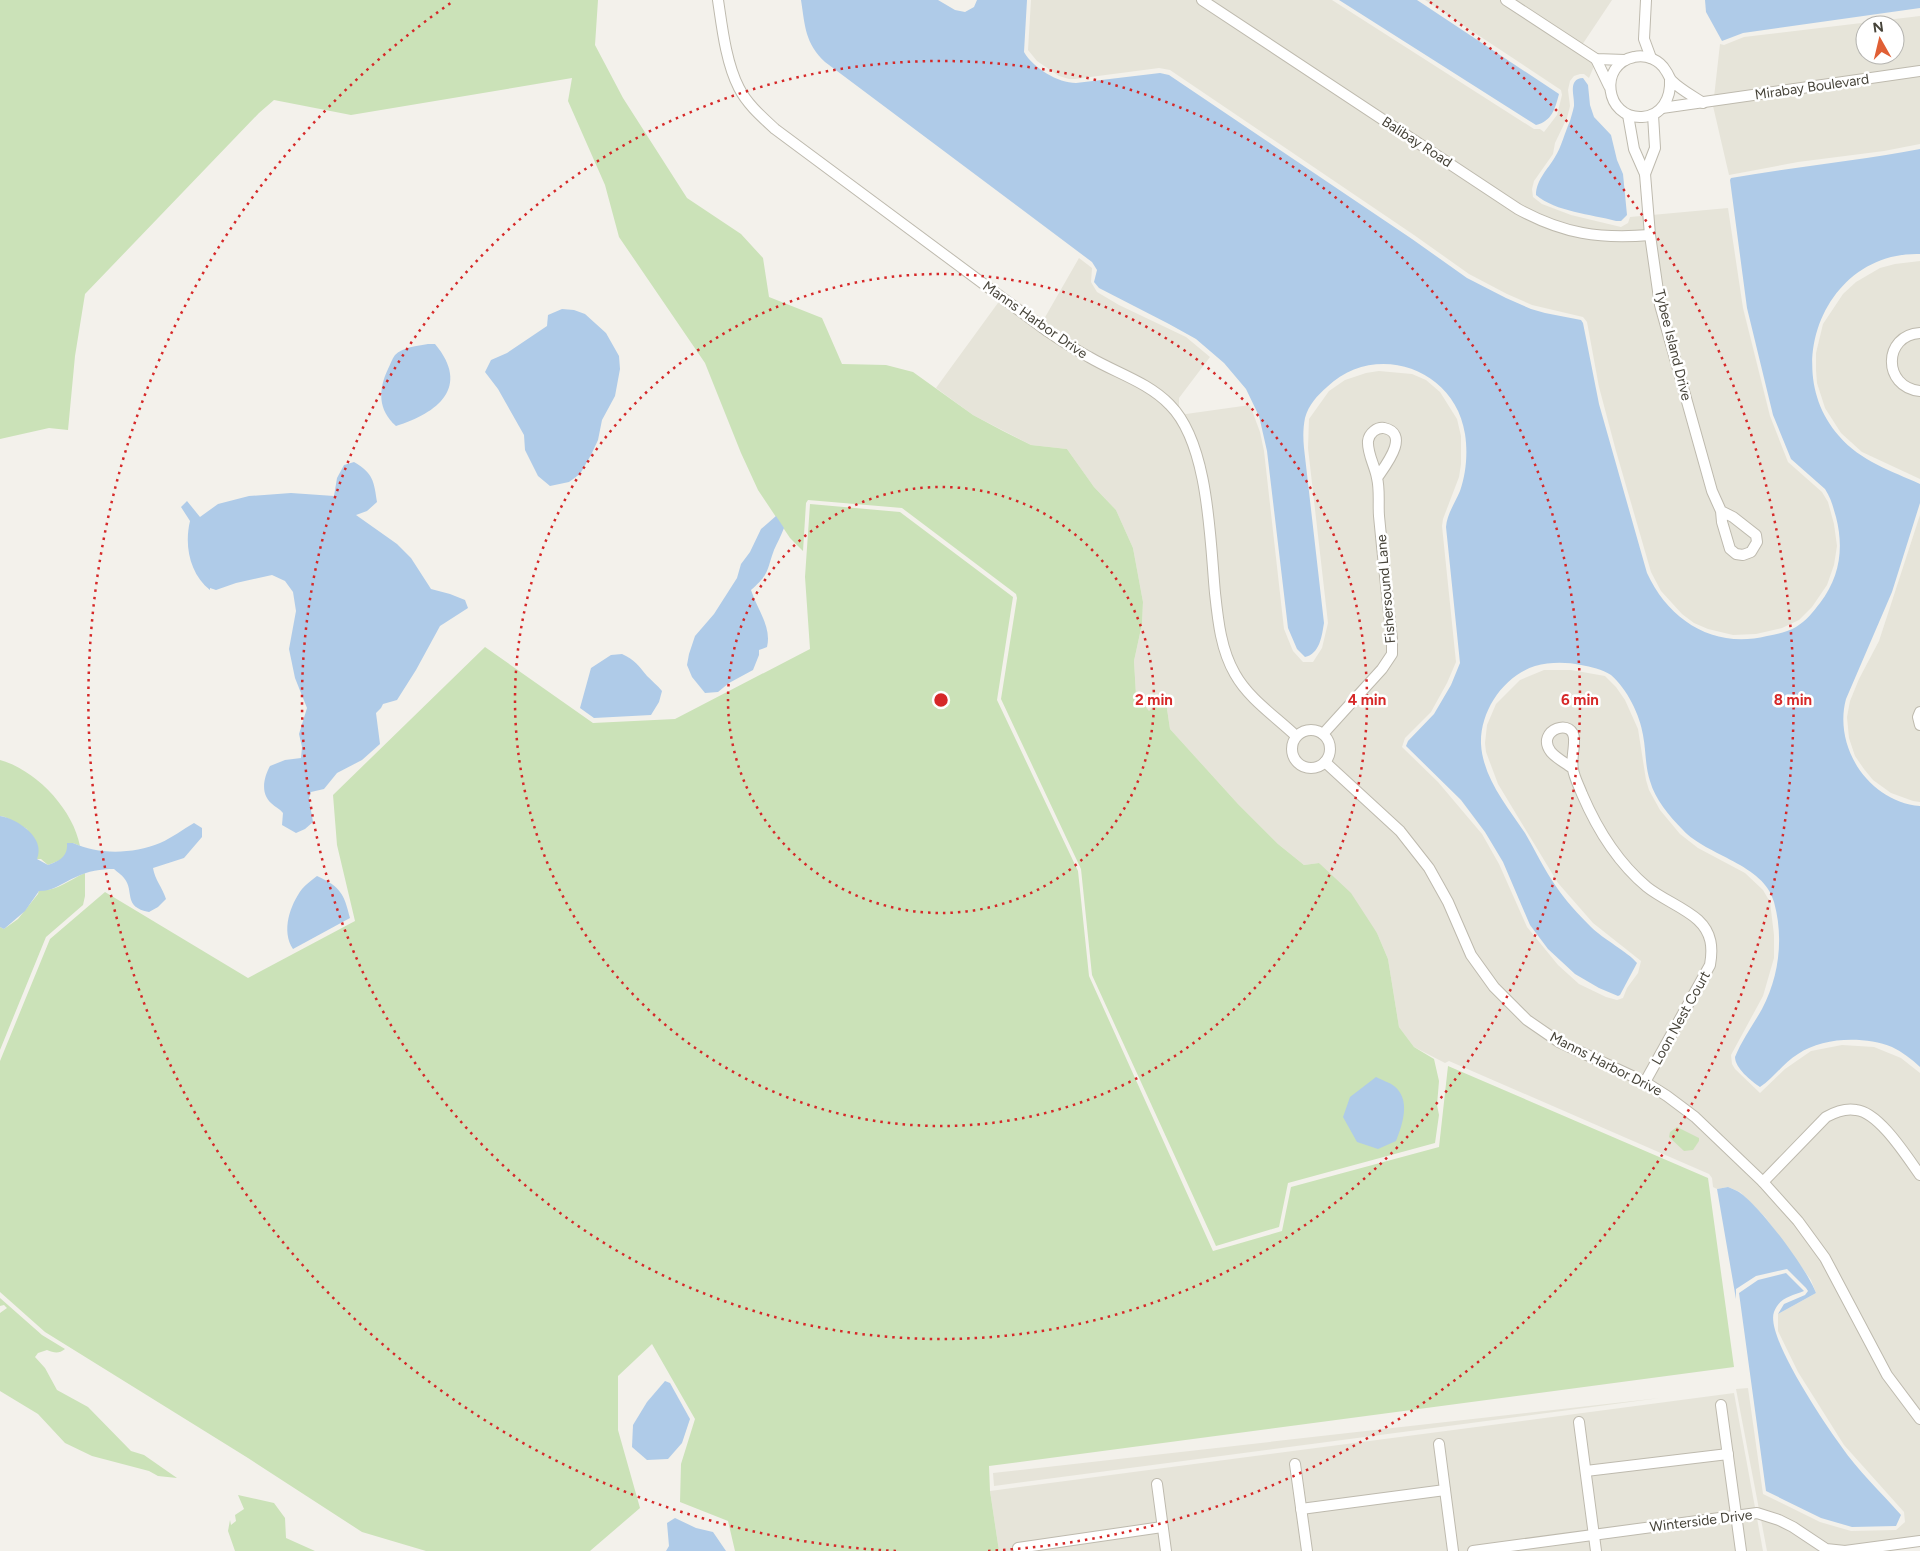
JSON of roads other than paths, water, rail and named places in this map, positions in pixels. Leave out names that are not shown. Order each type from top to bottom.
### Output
[{"type":"street","name":"Manns Harbor Drive","points":[[718,0],[725,47],[738,87],[755,110],[775,129],[1047,331],[1089,357],[1150,389],[1171,405],[1188,429],[1200,464],[1210,532],[1218,622],[1225,652],[1235,675],[1252,697],[1296,736]]},
{"type":"street","name":"Balibay Road","points":[[1202,0],[1518,209],[1540,221],[1555,227],[1585,234],[1608,236],[1650,235]]},
{"type":"street","points":[[1506,0],[1596,59],[1609,86],[1614,104],[1628,115],[1645,117],[1653,115],[1662,108],[1668,99],[1671,90],[1670,80],[1660,63],[1651,58],[1596,59]]},
{"type":"street","points":[[1646,0],[1644,38],[1651,58]]},
{"type":"street","points":[[1609,86],[1611,76],[1617,67],[1629,58],[1644,38]]},
{"type":"street","name":"Mirabay Boulevard","points":[[1662,108],[1920,71]]},
{"type":"street","points":[[1670,80],[1703,103]]},
{"type":"street","name":"Tybee Island Drive","points":[[1628,115],[1636,153],[1645,174],[1650,235],[1660,305],[1710,482],[1721,511]]},
{"type":"street","name":"Tybee Island Drive","points":[[1645,174],[1654,151],[1653,115]]},
{"type":"street","points":[[1636,153],[1642,154],[1654,151]]},
{"type":"street","points":[[1920,333],[1906,336],[1899,342],[1894,350],[1892,359],[1892,370],[1897,379],[1904,386],[1920,391]]},
{"type":"street","name":"Fishersound Lane","points":[[1323,734],[1382,669],[1392,654],[1377,478]]},
{"type":"street","points":[[1920,712],[1918,717],[1920,725]]},
{"type":"street","points":[[1312,729],[1323,734],[1330,744],[1328,757],[1325,762],[1313,768],[1300,765],[1292,755],[1291,748],[1296,736],[1312,729]]},
{"type":"street","name":"Manns Harbor Drive","points":[[1325,762],[1400,831],[1429,868],[1448,902],[1471,955],[1494,987],[1527,1020],[1559,1042],[1645,1082],[1667,1096],[1695,1117],[1763,1182],[1798,1220],[1825,1258],[1886,1375],[1920,1419]]},
{"type":"street","name":"Loon Nest Court","points":[[1572,768],[1592,818],[1609,845],[1627,868],[1648,888],[1698,920],[1709,934],[1713,950],[1707,972],[1645,1082]]},
{"type":"street","points":[[1763,1182],[1826,1117],[1836,1112],[1856,1110],[1872,1116],[1920,1175]]},
{"type":"street","points":[[1721,1405],[1741,1551]]},
{"type":"street","points":[[1579,1422],[1596,1551]]},
{"type":"street","points":[[1439,1444],[1453,1551]]},
{"type":"street","points":[[1586,1471],[1728,1454]]},
{"type":"street","points":[[1295,1464],[1307,1551]]},
{"type":"street","points":[[1157,1484],[1166,1551]]},
{"type":"street","points":[[1301,1509],[1445,1490]]},
{"type":"street","name":"Winterside Drive","points":[[1473,1551],[1757,1512],[1779,1520],[1826,1549],[1845,1551],[1920,1541]]},
{"type":"street","points":[[1019,1551],[1018,1548],[1162,1527]]},
{"type":"water","points":[[801,0],[938,0],[955,10],[965,12],[974,7],[977,0],[1027,0],[1024,52],[1033,64],[1047,74],[1076,83],[1160,73],[1169,75],[1467,278],[1531,309],[1581,320],[1599,404],[1647,573],[1656,590],[1681,617],[1695,627],[1729,638],[1748,639],[1786,632],[1803,622],[1827,593],[1836,573],[1840,551],[1838,529],[1829,496],[1825,489],[1791,459],[1773,415],[1747,308],[1730,180],[1731,178],[1755,174],[1920,149],[1920,254],[1887,258],[1859,272],[1837,292],[1822,318],[1813,348],[1813,378],[1821,409],[1847,445],[1866,459],[1920,484],[1920,503],[1892,592],[1846,699],[1843,717],[1850,753],[1859,769],[1871,783],[1885,794],[1902,802],[1920,806],[1920,1067],[1907,1056],[1881,1043],[1844,1040],[1831,1041],[1808,1048],[1788,1062],[1760,1087],[1744,1074],[1735,1057],[1768,997],[1776,971],[1779,929],[1774,902],[1768,889],[1759,878],[1747,869],[1693,839],[1663,807],[1652,788],[1648,775],[1639,719],[1632,703],[1617,681],[1611,675],[1600,670],[1564,663],[1535,666],[1513,678],[1504,686],[1489,707],[1485,719],[1481,744],[1483,756],[1486,768],[1497,791],[1525,833],[1559,891],[1591,927],[1628,954],[1637,963],[1618,996],[1599,988],[1575,974],[1548,949],[1530,925],[1503,862],[1485,832],[1461,800],[1406,746],[1408,741],[1434,714],[1451,685],[1460,663],[1446,527],[1464,478],[1466,449],[1465,434],[1458,411],[1446,392],[1430,378],[1410,368],[1389,364],[1367,366],[1346,373],[1327,387],[1311,404],[1305,418],[1303,433],[1324,623],[1317,648],[1305,657],[1297,649],[1288,628],[1267,451],[1259,416],[1246,389],[1224,363],[1196,339],[1099,288],[1094,282],[1097,270],[1092,262],[825,62],[813,48],[807,34]]},
{"type":"water","points":[[1339,0],[1417,0],[1559,94],[1552,114],[1546,121],[1536,125]]},
{"type":"water","points":[[1705,0],[1920,0],[1920,8],[1870,15],[1855,15],[1855,17],[1743,33],[1722,41],[1706,12]]},
{"type":"water","points":[[1583,78],[1588,85],[1590,105],[1594,117],[1611,135],[1617,160],[1623,174],[1627,215],[1621,221],[1564,209],[1544,201],[1536,195],[1538,184],[1557,153],[1570,121],[1574,106],[1573,85],[1575,81]]},
{"type":"water","points":[[562,309],[574,310],[585,314],[606,333],[619,356],[620,369],[615,396],[602,420],[598,440],[580,474],[569,482],[550,486],[538,476],[525,450],[524,435],[498,389],[485,372],[491,360],[507,353],[547,326],[548,315]]},
{"type":"water","points":[[435,344],[445,359],[450,373],[450,385],[445,396],[436,406],[411,421],[396,426],[390,420],[383,406],[381,392],[385,377],[393,358],[398,352],[410,347]]},
{"type":"water","points":[[354,462],[372,478],[377,502],[367,511],[356,515],[397,544],[411,558],[431,589],[465,600],[468,608],[440,626],[397,700],[383,704],[376,713],[380,744],[362,760],[337,773],[324,789],[311,792],[309,799],[313,822],[305,829],[296,833],[282,825],[283,813],[268,799],[264,790],[266,775],[270,766],[285,760],[301,758],[302,747],[299,734],[307,708],[295,678],[289,649],[296,611],[293,592],[285,581],[272,575],[236,583],[216,590],[210,588],[210,590],[193,568],[188,550],[190,521],[181,507],[187,501],[200,517],[218,504],[249,496],[291,493],[334,496],[337,478],[344,465]]},
{"type":"water","points":[[776,516],[784,528],[767,572],[751,590],[766,625],[767,647],[759,650],[753,670],[729,683],[718,692],[705,693],[692,677],[687,665],[695,636],[714,614],[737,578],[741,564],[750,552],[761,529]]},
{"type":"water","points":[[622,654],[636,664],[662,691],[659,702],[651,715],[594,718],[580,708],[591,668],[611,655]]},
{"type":"water","points":[[0,816],[15,821],[29,831],[38,844],[37,859],[48,865],[59,860],[64,855],[67,843],[73,843],[94,850],[127,851],[150,847],[194,823],[202,828],[202,837],[184,858],[153,868],[166,899],[149,912],[135,906],[130,898],[127,883],[114,869],[99,870],[81,875],[54,888],[39,891],[25,911],[4,929],[0,927]]},
{"type":"water","points":[[317,876],[340,892],[346,903],[350,918],[293,949],[289,942],[288,918],[302,889]]},
{"type":"water","points":[[1376,1077],[1390,1083],[1399,1091],[1404,1105],[1403,1120],[1396,1141],[1378,1149],[1357,1142],[1343,1117],[1350,1097]]},
{"type":"water","points":[[1728,1187],[1739,1192],[1759,1210],[1793,1254],[1816,1293],[1778,1314],[1784,1304],[1805,1295],[1808,1291],[1787,1269],[1756,1276],[1736,1289],[1736,1299],[1717,1189]]},
{"type":"water","points":[[1786,1273],[1804,1291],[1786,1298],[1776,1307],[1774,1324],[1778,1340],[1798,1380],[1833,1435],[1855,1464],[1901,1515],[1896,1526],[1852,1527],[1821,1518],[1766,1491],[1739,1293],[1758,1280]]},
{"type":"water","points":[[665,1381],[670,1383],[690,1419],[682,1443],[668,1459],[647,1460],[632,1447],[633,1425],[647,1402]]},
{"type":"water","points":[[675,1518],[696,1528],[713,1532],[726,1551],[666,1551],[669,1546],[667,1523]]}]
